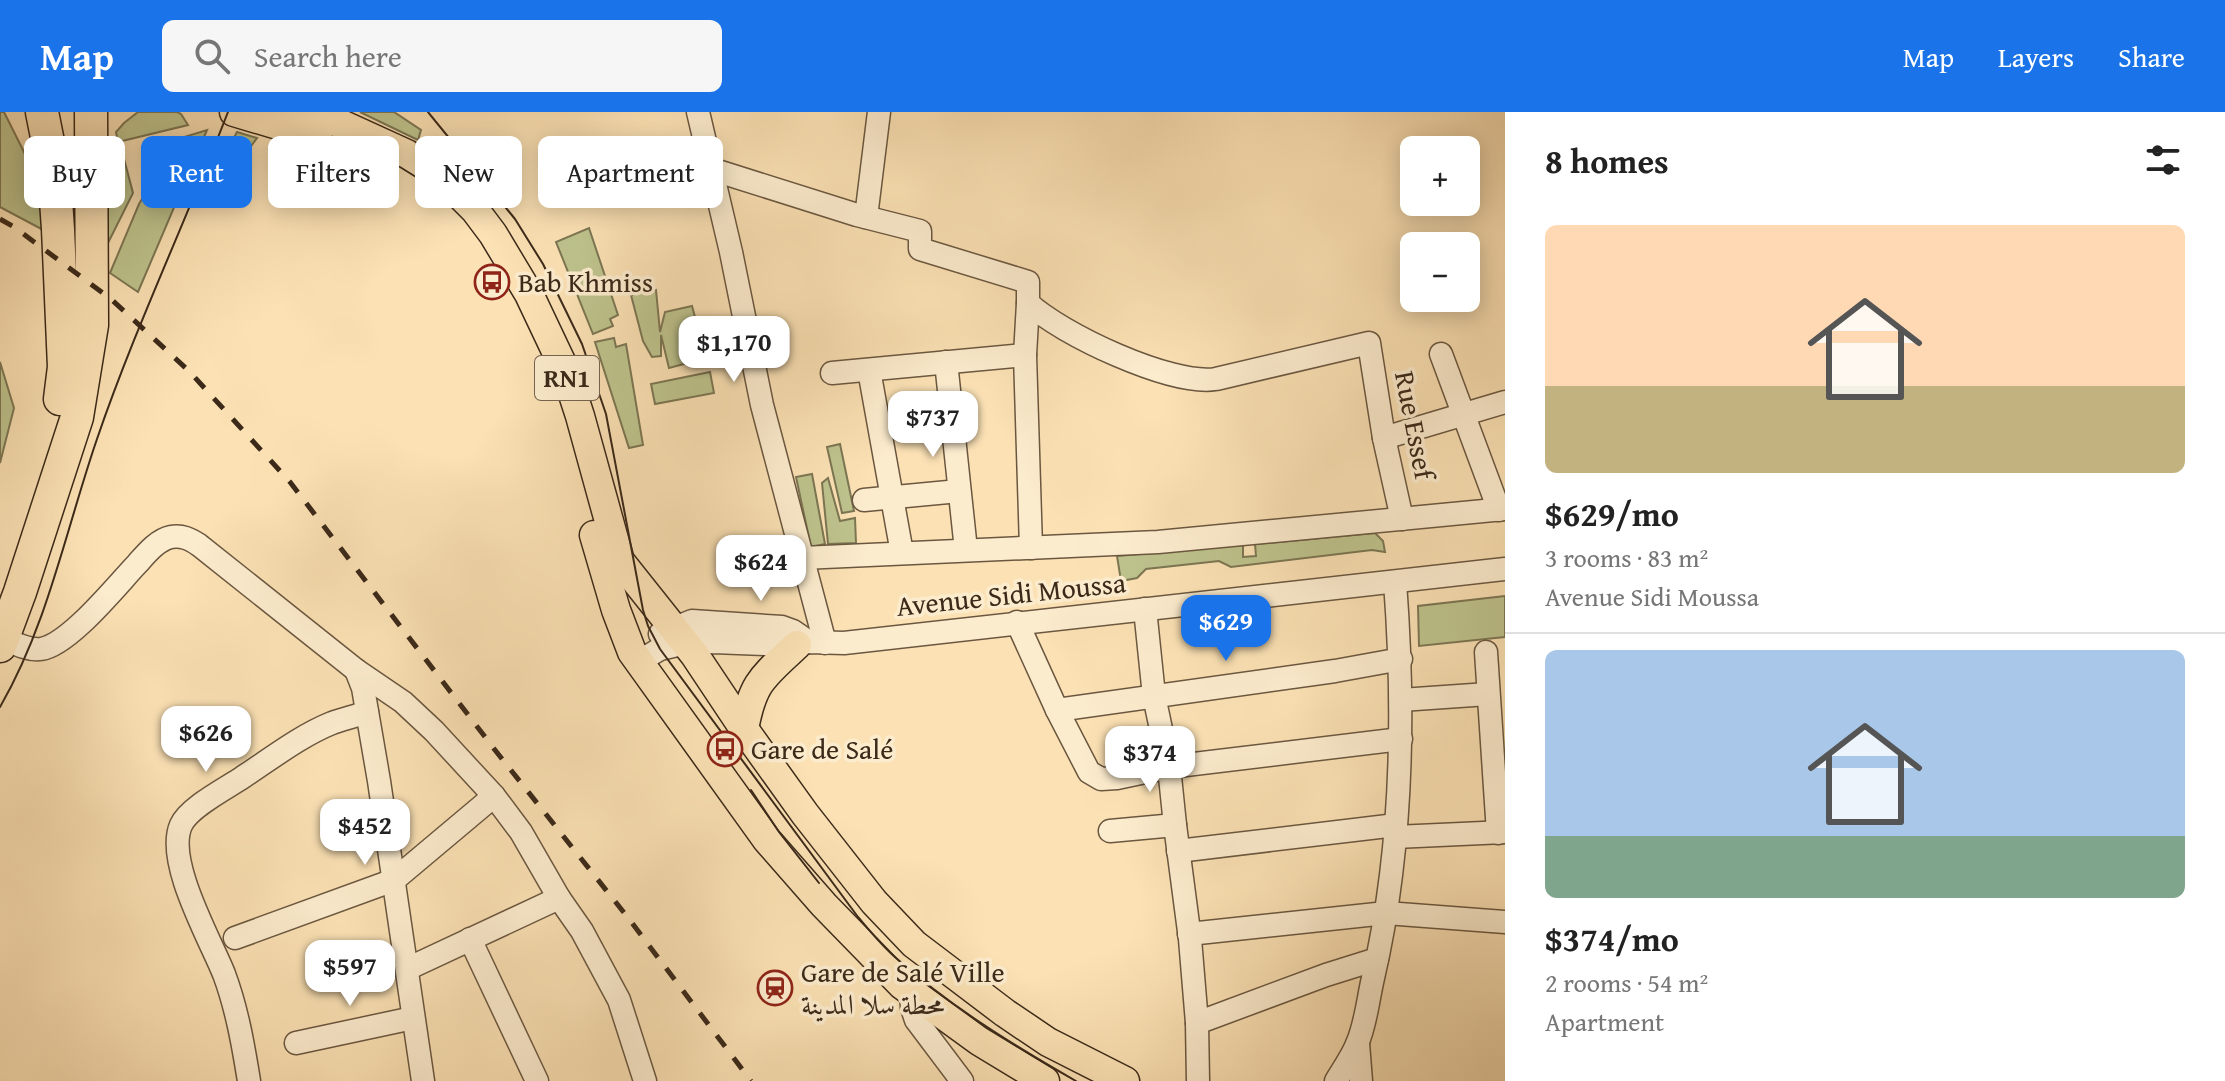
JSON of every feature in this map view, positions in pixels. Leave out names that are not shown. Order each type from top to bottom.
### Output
[{"type":"highway","points":[[0,598],[51,437],[64,367],[54,172],[42,112]]},
{"type":"highway","points":[[1,640],[77,417],[85,371],[92,325],[91,112]]},
{"type":"main road","name":"RN1","points":[[234,112],[332,141],[393,168],[436,196],[478,241],[515,298],[549,375],[602,567],[621,627],[635,657],[767,840],[824,905],[911,992],[979,1041],[1045,1081]]},
{"type":"main road","name":"RN1","points":[[297,112],[339,123],[407,154],[450,185],[493,234],[529,294],[565,370],[620,561],[677,625],[744,729],[839,860],[874,902],[914,944],[957,978],[1048,1042],[1125,1081]]},
{"type":"main road","points":[[744,729],[749,702],[760,680],[810,644]]},
{"type":"street","points":[[866,217],[879,112]]},
{"type":"street","points":[[701,113],[705,136]]},
{"type":"street","points":[[723,173],[920,231],[920,249],[1028,282],[1025,355],[1031,548]]},
{"type":"street","points":[[720,208],[762,405],[802,558],[810,644]]},
{"type":"street","name":"Rue Essef","points":[[1028,303],[1056,325],[1107,350],[1167,374],[1201,381],[1369,343],[1384,438],[1402,519]]},
{"type":"street","points":[[802,558],[1158,542],[1502,510],[1441,354]]},
{"type":"street","points":[[832,373],[1025,355]]},
{"type":"street","points":[[946,362],[966,550]]},
{"type":"street","points":[[869,370],[902,553]]},
{"type":"street","points":[[1384,438],[1505,402]]},
{"type":"street","points":[[864,500],[959,491]]},
{"type":"street","points":[[1,640],[37,649],[59,642],[90,615],[148,552],[162,541],[174,537],[188,538],[224,563],[356,670],[403,702],[494,796],[521,832],[582,931],[619,1000],[645,1081]]},
{"type":"street","name":"Avenue Sidi Moussa","points":[[635,657],[660,649],[677,625],[713,642],[810,644],[1505,569]]},
{"type":"street","points":[[1361,1081],[1358,1043],[1386,913],[1396,831],[1401,659],[1395,582]]},
{"type":"street","points":[[1145,609],[1154,696],[1169,767],[1189,934],[1197,1023],[1198,1081]]},
{"type":"street","points":[[1017,622],[1089,772],[1101,779],[1169,767],[1401,739]]},
{"type":"street","points":[[1178,851],[1396,831],[1501,832],[1486,652]]},
{"type":"street","points":[[1057,710],[1401,659]]},
{"type":"street","points":[[356,670],[367,712],[423,1081]]},
{"type":"street","points":[[1401,700],[1488,694]]},
{"type":"street","points":[[249,1081],[240,1027],[223,974],[198,917],[177,849],[182,823],[207,801],[301,739],[332,723],[367,712]]},
{"type":"street","points":[[235,938],[394,880],[494,796]]},
{"type":"street","points":[[1110,831],[1175,825]]},
{"type":"street","points":[[407,969],[559,898]]},
{"type":"street","points":[[1189,934],[1386,913],[1505,922]]},
{"type":"street","points":[[470,939],[537,1081]]},
{"type":"street","points":[[1197,1023],[1377,959]]},
{"type":"street","points":[[911,992],[916,1020],[962,1081]]},
{"type":"street","points":[[296,1043],[413,1018]]},
{"type":"street","points":[[1336,1081],[1358,1043]]},
{"type":"green space","points":[[0,112],[4,112],[24,152],[24,208],[46,208],[47,232],[0,207]]},
{"type":"green space","points":[[138,112],[177,112],[188,125],[125,140],[125,136],[117,136],[116,132]]},
{"type":"green space","points":[[360,112],[394,112],[421,130],[415,139]]},
{"type":"green space","points":[[207,130],[204,136],[187,136]]},
{"type":"green space","points":[[125,163],[133,193],[106,247],[106,208],[125,208]]},
{"type":"green space","points":[[141,201],[141,208],[174,208],[138,292],[110,273]]},
{"type":"green space","points":[[589,228],[618,315],[610,319],[613,326],[593,334],[556,242]]},
{"type":"green space","points":[[656,290],[660,332],[665,312],[692,306],[706,358],[669,368],[661,335],[661,356],[652,357],[643,341],[631,295]]},
{"type":"green space","points":[[614,338],[616,347],[626,344],[643,445],[629,448],[595,342]]},
{"type":"green space","points":[[0,362],[14,408],[0,463]]},
{"type":"green space","points":[[710,372],[714,393],[655,404],[651,384]]},
{"type":"green space","points":[[840,444],[854,511],[842,513],[827,447]]},
{"type":"green space","points":[[812,474],[825,544],[811,547],[796,477]]},
{"type":"green space","points":[[828,478],[840,521],[855,518],[856,543],[828,544],[822,483]]},
{"type":"green space","points":[[1375,533],[1383,541],[1385,552],[1372,550],[1231,567],[1219,561],[1146,569],[1137,578],[1121,581],[1117,556],[1243,545],[1243,557],[1256,556],[1255,544]]},
{"type":"green space","points":[[1505,596],[1505,637],[1419,646],[1418,606]]},
{"type":"tram line","points":[[0,707],[31,643],[112,398],[228,112]]},
{"type":"tram line","points":[[428,112],[515,219],[543,264],[582,344],[606,414],[643,610],[660,649],[858,917],[886,948],[961,1009],[1076,1081]]},
{"type":"tram line","points":[[751,790],[819,883]]},
{"type":"railway","points":[[0,219],[111,299],[189,371],[290,482],[751,1081]]},
{"type":"place","name":"Bab Khmiss","points":[[492,282]]},
{"type":"place","name":"Gare de Salé","points":[[725,749]]},
{"type":"place","name":"Gare de Salé Ville محطة سلا المدينة","points":[[775,988]]}]
